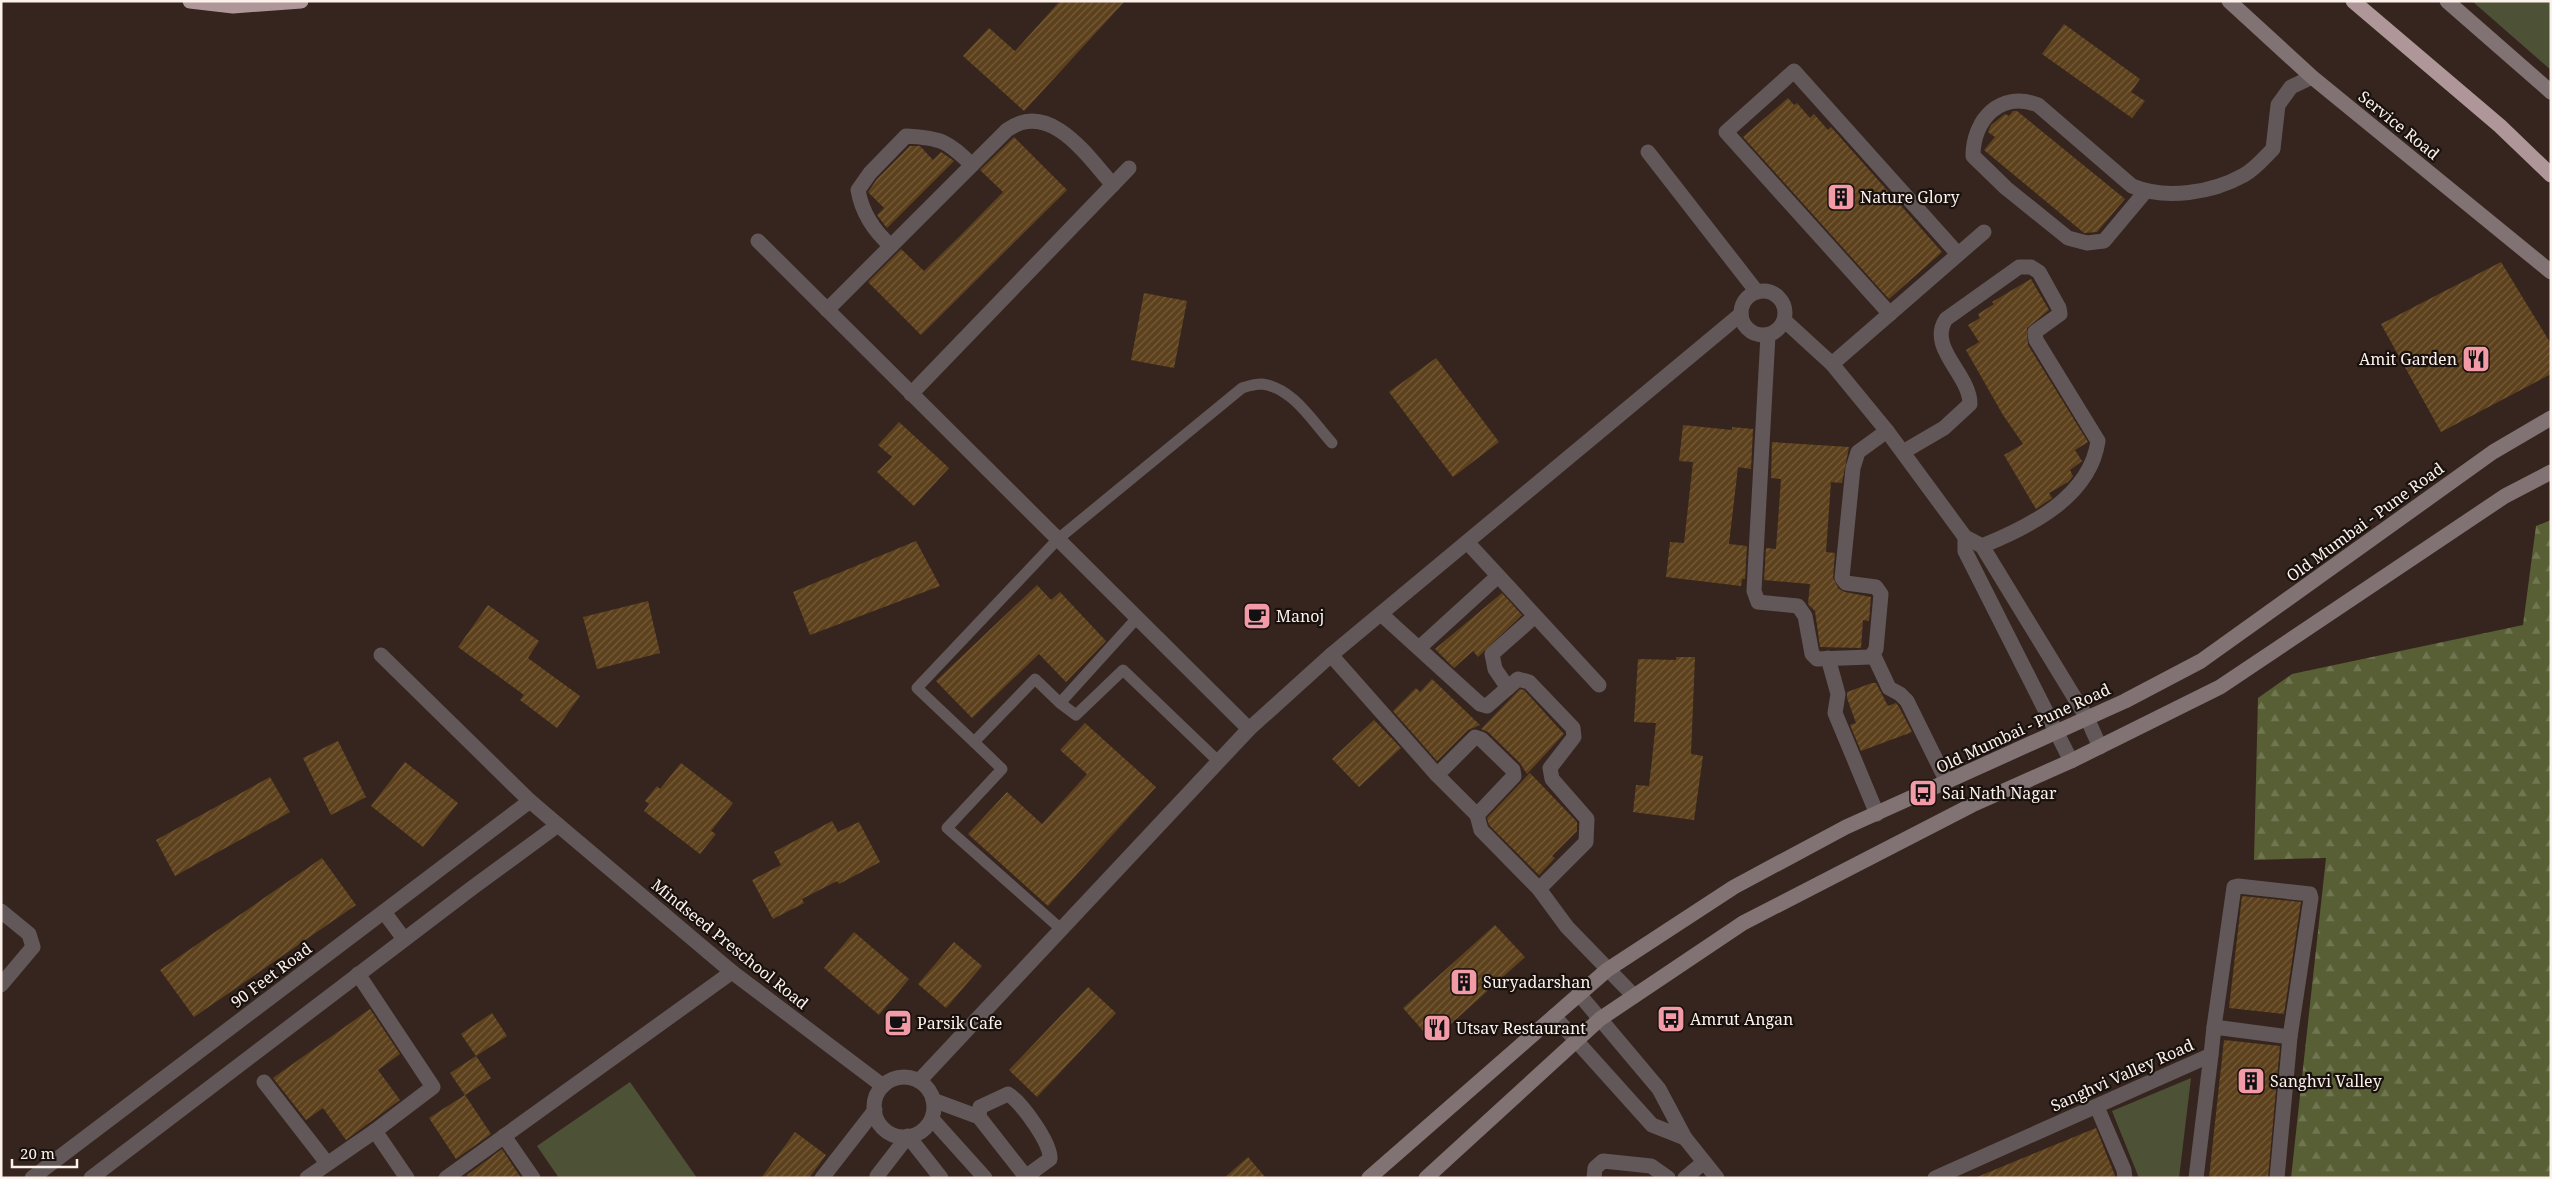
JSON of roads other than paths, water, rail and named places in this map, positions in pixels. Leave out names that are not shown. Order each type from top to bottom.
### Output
[{"type":"highway","points":[[190,1],[233,6],[302,1]]},
{"type":"highway","points":[[2353,1],[2500,126],[2551,174]]},
{"type":"main road","name":"Service Road","points":[[2229,1],[2312,77],[2551,272]]},
{"type":"main road","points":[[2447,1],[2551,92]]},
{"type":"main road","name":"Old Mumbai - Pune Road","points":[[1369,1178],[1607,970],[1734,887],[1846,827],[2054,731],[2124,701],[2201,661],[2493,452],[2551,418]]},
{"type":"main road","points":[[1426,1178],[1600,1019],[1742,923],[1972,805],[2071,761],[2220,687],[2506,496],[2551,472]]},
{"type":"street","points":[[1890,314],[1726,132],[1794,72],[1958,254]]},
{"type":"street","points":[[2145,192],[2104,240],[2086,243],[2068,238],[2006,188],[1973,156],[1973,140],[1988,113],[2000,104],[2027,100],[2038,105],[2132,186],[2145,192],[2202,192],[2244,175],[2273,149],[2278,105],[2291,87],[2312,77]]},
{"type":"street","points":[[827,310],[972,165],[1017,123],[1033,122],[1057,128],[1080,145],[1113,184]]},
{"type":"street","points":[[891,246],[875,232],[860,200],[858,190],[870,173],[906,136],[927,137],[950,144],[972,165]]},
{"type":"street","points":[[1648,152],[1757,292]]},
{"type":"street","points":[[911,394],[1129,168]]},
{"type":"street","points":[[1832,364],[1984,232]]},
{"type":"street","points":[[758,241],[1249,729]]},
{"type":"street","points":[[1903,452],[1944,428],[1970,404],[1970,393],[1940,342],[1940,329],[1946,319],[2019,267],[2031,267],[2039,272],[2059,308],[2060,314],[2035,332],[2036,340],[2098,441],[2096,455],[2089,473],[2050,511],[2009,536],[1982,546]]},
{"type":"street","points":[[919,1081],[1249,729],[1331,656],[1741,314],[1745,300],[1764,290],[1777,295],[1785,307],[1785,321],[1781,328],[1768,335],[1760,336],[1747,328],[1741,314]]},
{"type":"street","points":[[1785,321],[1832,364],[1887,431],[1965,537],[1982,546],[2086,718],[2100,747]]},
{"type":"street","points":[[1768,335],[1754,591],[1758,602],[1798,606],[1805,616],[1812,654],[1817,659],[1871,657],[1876,649],[1881,594],[1876,587],[1846,583],[1842,578],[1853,468],[1858,452],[1887,431]]},
{"type":"street","points":[[1965,537],[1965,551],[2054,731],[2071,761]]},
{"type":"street","points":[[1467,542],[1599,685]]},
{"type":"street","points":[[1418,648],[1498,576]]},
{"type":"street","points":[[1381,614],[1480,704],[1487,706],[1518,679],[1529,682],[1573,728],[1574,737],[1550,768],[1552,779],[1587,819],[1586,842],[1539,890]]},
{"type":"street","points":[[1508,688],[1495,669],[1492,654],[1535,616]]},
{"type":"street","points":[[1873,654],[1889,688],[1900,694],[1907,702],[1947,782]]},
{"type":"street","points":[[381,656],[530,801]]},
{"type":"street","points":[[1331,656],[1437,775],[1477,815],[1481,830],[1539,890],[1567,927],[1634,996]]},
{"type":"street","points":[[1828,658],[1838,694],[1835,713],[1877,814]]},
{"type":"street","points":[[1437,775],[1475,737],[1481,739],[1513,770],[1514,776],[1477,815]]},
{"type":"street","name":"Mindseed Preschool Road","points":[[530,801],[732,972],[883,1086]]},
{"type":"street","name":"90 Feet Road","points":[[32,1178],[530,801]]},
{"type":"street","points":[[91,1178],[404,939],[558,825]]},
{"type":"street","points":[[2211,1055],[2234,887],[2310,894],[2311,898],[2290,1037],[2277,1178]]},
{"type":"street","points":[[1,911],[29,934],[33,947],[1,985]]},
{"type":"street","points":[[384,912],[404,939]]},
{"type":"street","points":[[446,1178],[732,972]]},
{"type":"street","points":[[306,1178],[375,1131],[433,1088],[358,974]]},
{"type":"street","points":[[1578,994],[1659,1089],[1685,1138],[1717,1178]]},
{"type":"street","points":[[1554,1016],[1577,1039],[1652,1125],[1685,1138]]},
{"type":"street","points":[[2214,1027],[2290,1037]]},
{"type":"street","name":"Sanghvi Valley Road","points":[[1935,1178],[2211,1055]]},
{"type":"street","name":"Sanghvi Valley Road","points":[[2196,1178],[2211,1055]]},
{"type":"street","points":[[900,1077],[912,1078],[928,1089],[935,1106],[932,1119],[925,1129],[908,1136],[899,1137],[886,1131],[877,1120],[875,1110],[877,1093],[883,1086],[900,1077]]},
{"type":"street","points":[[264,1082],[326,1163]]},
{"type":"street","points":[[933,1100],[979,1117],[1023,1174],[1028,1175],[1050,1159],[1048,1146],[1016,1099],[1008,1094],[980,1107],[979,1117]]},
{"type":"street","points":[[2097,1107],[2124,1170],[2125,1178]]},
{"type":"street","points":[[822,1178],[875,1110]]},
{"type":"street","points":[[932,1119],[985,1178]]},
{"type":"street","points":[[375,1131],[407,1178]]},
{"type":"street","points":[[504,1136],[533,1178]]},
{"type":"street","points":[[877,1176],[908,1136]]},
{"type":"street","points":[[908,1136],[941,1178]]},
{"type":"street","points":[[1594,1178],[1595,1168],[1603,1161],[1651,1166],[1668,1178]]},
{"type":"street","points":[[1685,1178],[1704,1162]]},
{"type":"lane","points":[[1062,930],[947,828],[1002,769],[917,688],[1058,539],[1242,388],[1260,384],[1278,388],[1293,399],[1332,443]]},
{"type":"lane","points":[[1060,703],[1137,618]]},
{"type":"lane","points":[[974,742],[1034,679],[1076,715],[1123,670],[1219,762]]},
{"type":"place","name":"Nature Glory","points":[[1841,197]]},
{"type":"place","name":"Amit Garden","points":[[2476,359]]},
{"type":"place","name":"Manoj","points":[[1257,616]]},
{"type":"place","name":"Sai Nath Nagar","points":[[1923,793]]},
{"type":"place","name":"Suryadarshan","points":[[1464,982]]},
{"type":"place","name":"Amrut Angan","points":[[1671,1019]]},
{"type":"place","name":"Parsik Cafe","points":[[898,1023]]},
{"type":"place","name":"Utsav Restaurant","points":[[1437,1028]]},
{"type":"place","name":"Sanghvi Valley","points":[[2251,1081]]}]
